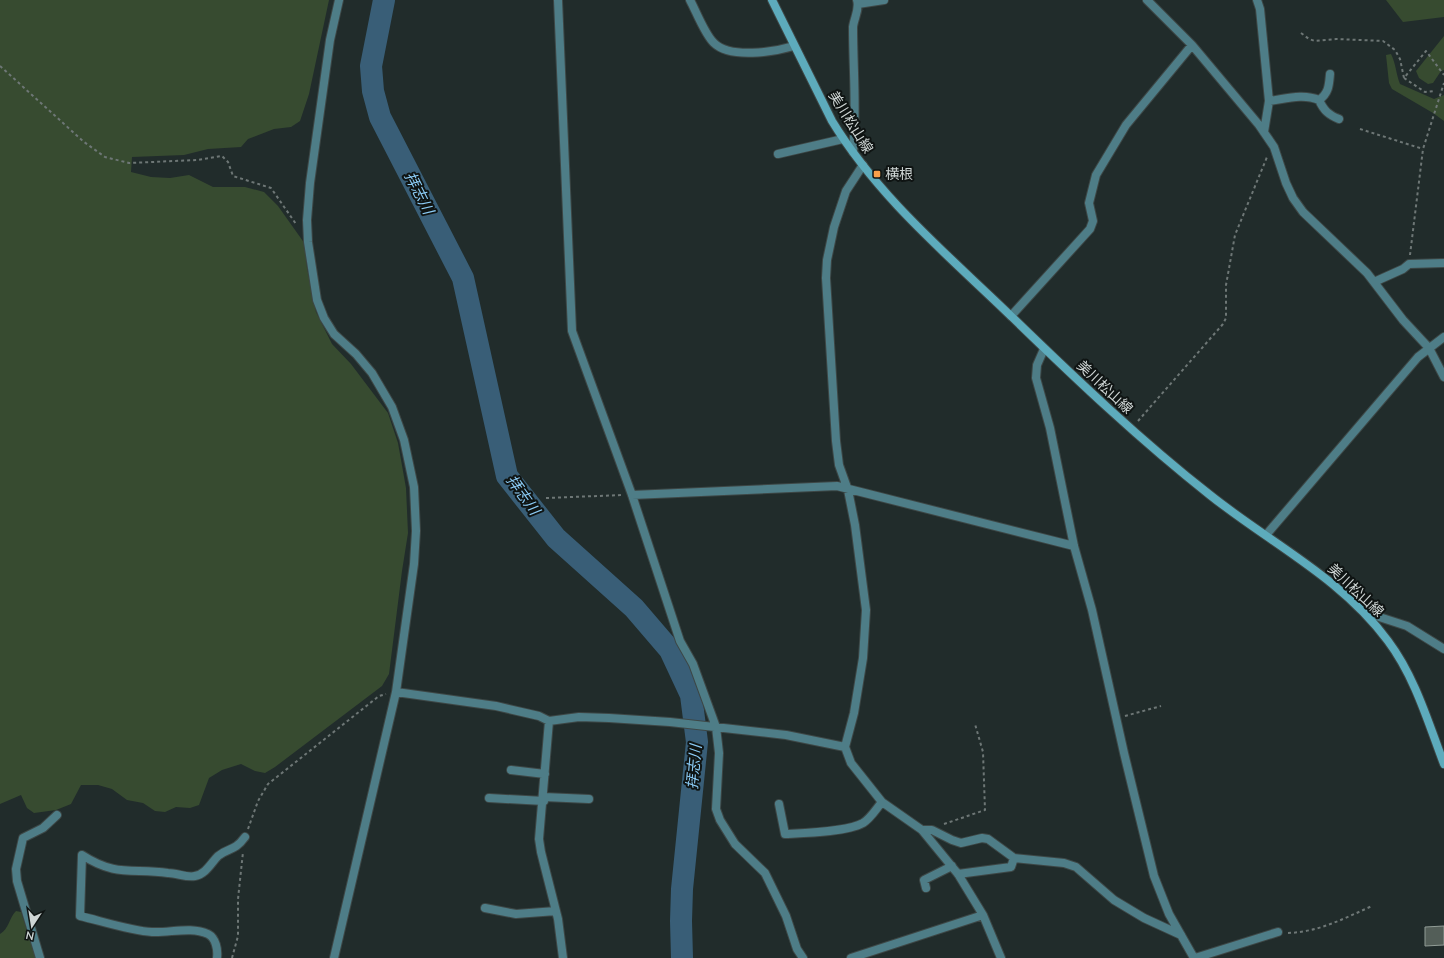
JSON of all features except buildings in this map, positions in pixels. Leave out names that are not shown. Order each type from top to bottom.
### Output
[{"type":"main road","name":"美川松山線","points":[[772,0],[821,100],[843,139],[898,207],[1044,349],[1131,430],[1209,495],[1334,584],[1366,613],[1389,641],[1411,680],[1444,764]]},
{"type":"street","points":[[334,958],[396,692],[414,564],[416,531],[414,487],[404,440],[392,407],[372,373],[356,354],[334,334],[324,318],[317,300],[308,242],[307,220],[310,183],[330,40],[339,0]]},
{"type":"street","points":[[558,0],[572,331],[632,495],[680,641],[693,664],[713,727],[719,753],[716,809],[720,820],[735,844],[753,859],[765,873],[786,916],[797,949],[803,958]]},
{"type":"street","points":[[690,0],[712,42],[720,49],[767,52],[794,46]]},
{"type":"street","points":[[853,152],[855,126],[853,25],[858,2],[884,0]]},
{"type":"street","points":[[1147,0],[1192,45],[1264,132],[1274,146],[1286,183],[1302,212],[1374,282],[1428,348],[1444,378]]},
{"type":"street","points":[[1257,0],[1260,9],[1269,101],[1264,132]]},
{"type":"street","points":[[1011,316],[1090,229],[1093,221],[1089,203],[1096,175],[1126,125],[1192,45]]},
{"type":"street","points":[[1319,100],[1326,96],[1330,74]]},
{"type":"street","points":[[1269,101],[1300,96],[1312,97],[1319,100],[1323,109],[1328,114],[1339,119]]},
{"type":"street","points":[[778,154],[843,139]]},
{"type":"street","points":[[863,165],[852,179],[842,204],[830,246],[826,278],[836,441],[839,464],[848,490],[860,556],[866,610],[863,658],[854,713],[844,747],[851,763],[882,802],[922,830],[958,874],[983,915],[1001,958]]},
{"type":"street","points":[[1374,282],[1403,269],[1409,264],[1444,263]]},
{"type":"street","points":[[1266,535],[1418,357],[1444,337]]},
{"type":"street","points":[[1044,349],[1037,365],[1036,378],[1050,428],[1074,546],[1092,610],[1116,718],[1154,876],[1161,897],[1194,958],[1278,932]]},
{"type":"street","points":[[632,495],[837,486],[1074,546]]},
{"type":"street","points":[[1366,613],[1407,626],[1444,649]]},
{"type":"street","points":[[396,692],[496,706],[539,716],[549,721],[579,717],[670,722],[786,735],[844,747]]},
{"type":"street","points":[[549,721],[544,774],[544,799],[539,839],[556,911],[562,958]]},
{"type":"street","points":[[511,770],[544,774]]},
{"type":"street","points":[[489,798],[589,799]]},
{"type":"street","points":[[779,804],[785,834],[838,829],[862,824],[882,802]]},
{"type":"street","points":[[40,958],[20,896],[16,869],[23,838],[43,828],[57,815]]},
{"type":"street","points":[[922,830],[932,830],[952,840],[962,843],[982,838],[988,839],[1014,858],[1064,863],[1076,867],[1114,900],[1144,918],[1181,935]]},
{"type":"street","points":[[216,958],[217,947],[214,939],[209,934],[200,931],[152,932],[80,916],[82,855],[98,865],[115,871],[155,872],[196,876],[204,872],[224,852],[236,848],[245,838]]},
{"type":"street","points":[[958,874],[1011,867],[1014,858]]},
{"type":"street","points":[[926,888],[924,880],[952,866]]},
{"type":"street","points":[[486,908],[516,914],[556,911]]},
{"type":"street","points":[[851,958],[983,915]]},
{"type":"path","points":[[1302,33],[1309,40],[1315,41],[1336,39],[1383,41],[1395,50],[1400,59],[1404,78],[1425,92],[1434,91]]},
{"type":"path","points":[[1404,78],[1426,51],[1444,75]]},
{"type":"path","points":[[0,66],[84,142],[105,157],[130,163],[197,160],[222,156],[228,162],[233,176],[271,188],[308,242]]},
{"type":"path","points":[[1409,264],[1423,149],[1444,83]]},
{"type":"path","points":[[1360,129],[1423,149]]},
{"type":"path","points":[[1131,430],[1223,324],[1226,318],[1226,284],[1235,235],[1267,156],[1274,146]]},
{"type":"path","points":[[546,498],[632,495]]},
{"type":"path","points":[[232,958],[238,936],[240,870],[245,838],[258,801],[268,784],[379,696],[396,692]]},
{"type":"path","points":[[1116,718],[1161,706]]},
{"type":"path","points":[[932,830],[939,826],[985,810],[983,752],[974,724]]},
{"type":"path","points":[[1278,932],[1302,932],[1316,929],[1372,906]]},
{"type":"green space","points":[[0,0],[329,0],[309,94],[300,121],[291,127],[274,129],[248,139],[241,147],[208,149],[184,155],[132,157],[131,172],[151,177],[170,178],[189,175],[213,187],[245,187],[264,192],[278,206],[305,244],[307,268],[316,312],[332,344],[351,364],[388,413],[398,443],[406,488],[408,533],[389,674],[382,686],[265,773],[255,771],[241,764],[222,770],[209,778],[199,805],[190,808],[176,807],[165,812],[155,811],[143,803],[127,800],[112,789],[98,785],[81,785],[71,804],[56,810],[34,813],[27,808],[21,795],[0,804]]},
{"type":"green space","points":[[1386,0],[1444,0],[1444,17],[1403,22]]},
{"type":"green space","points":[[1444,36],[1444,70],[1441,71],[1433,83],[1428,84],[1419,78],[1416,71]]},
{"type":"green space","points":[[1391,54],[1400,84],[1434,99],[1444,95],[1444,121],[1392,89],[1389,83],[1386,55]]},
{"type":"green space","points":[[16,911],[21,912],[36,958],[0,958],[0,934],[3,932]]},
{"type":"waterway","name":"拝志川","points":[[384,0],[371,66],[373,91],[380,117],[463,278],[507,476],[556,538],[634,608],[670,650],[691,695],[697,742],[682,889],[682,958]]},
{"type":"place","name":"横根","points":[[877,174]]}]
